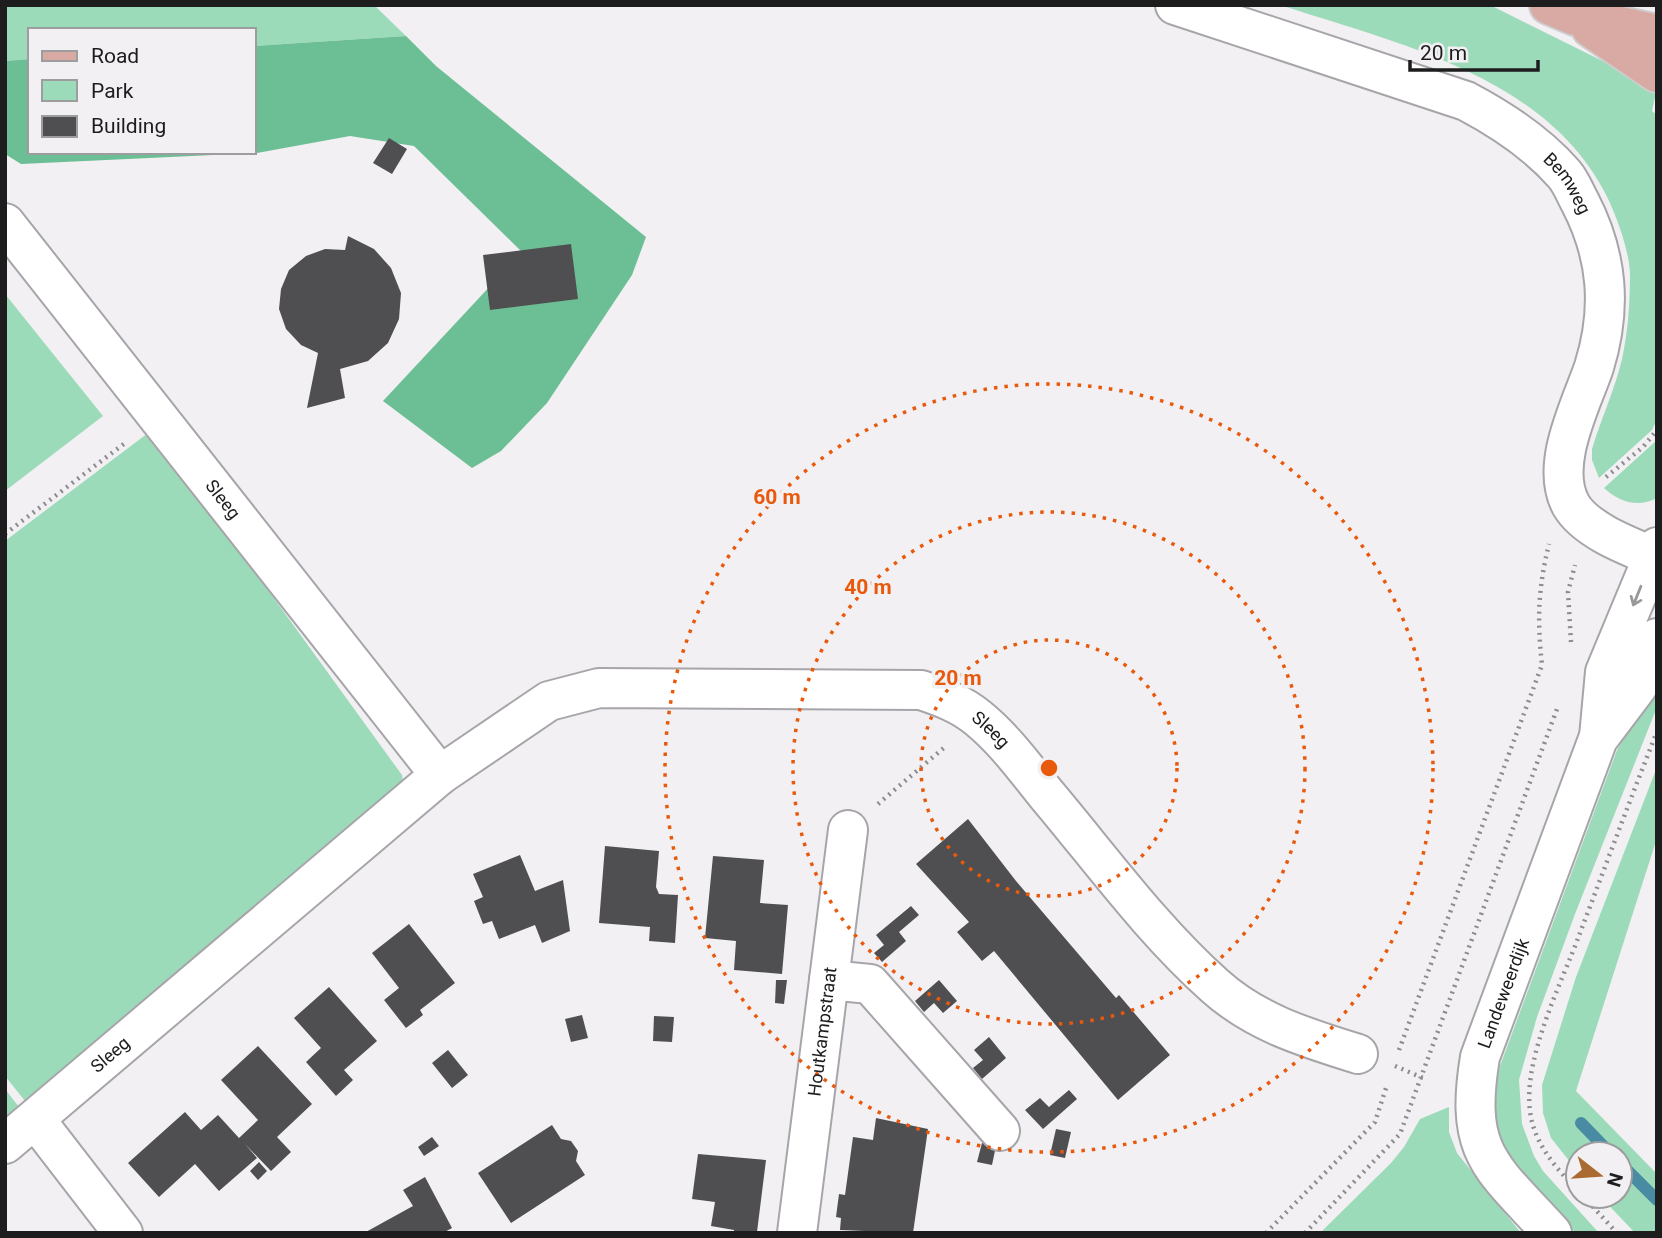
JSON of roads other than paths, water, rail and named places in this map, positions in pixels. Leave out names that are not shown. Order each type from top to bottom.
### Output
[{"type":"main road","points":[[1562,11],[1657,34]]},
{"type":"main road","points":[[1562,11],[1657,73]]},
{"type":"street","name":"Bemweg","points":[[1175,5],[1466,101],[1506,122],[1565,176],[1591,224],[1605,267],[1606,318],[1564,460],[1582,516],[1655,554]]},
{"type":"street","name":"Sleeg","points":[[5,223],[440,775]]},
{"type":"street","name":"Landeweerdijk","points":[[1552,1233],[1493,1169],[1478,1140],[1473,1112],[1475,1088],[1480,1057],[1598,739],[1605,672],[1655,554]]},
{"type":"street","name":"Landeweerdijk","points":[[1598,739],[1638,686],[1657,638]]},
{"type":"street","name":"Sleeg","points":[[5,1144],[440,775],[549,701],[598,688],[921,690],[950,699],[979,719],[1011,751],[1153,921],[1214,986],[1242,1007],[1284,1030],[1358,1054]]},
{"type":"street","name":"Houtkampstraat","points":[[797,1233],[848,830]]},
{"type":"street","points":[[829,980],[870,984],[1000,1131]]},
{"type":"street","points":[[35,1119],[123,1233]]},
{"type":"waterway","points":[[1581,1123],[1597,1140]]},
{"type":"waterway","points":[[1634,1177],[1657,1200]]}]
